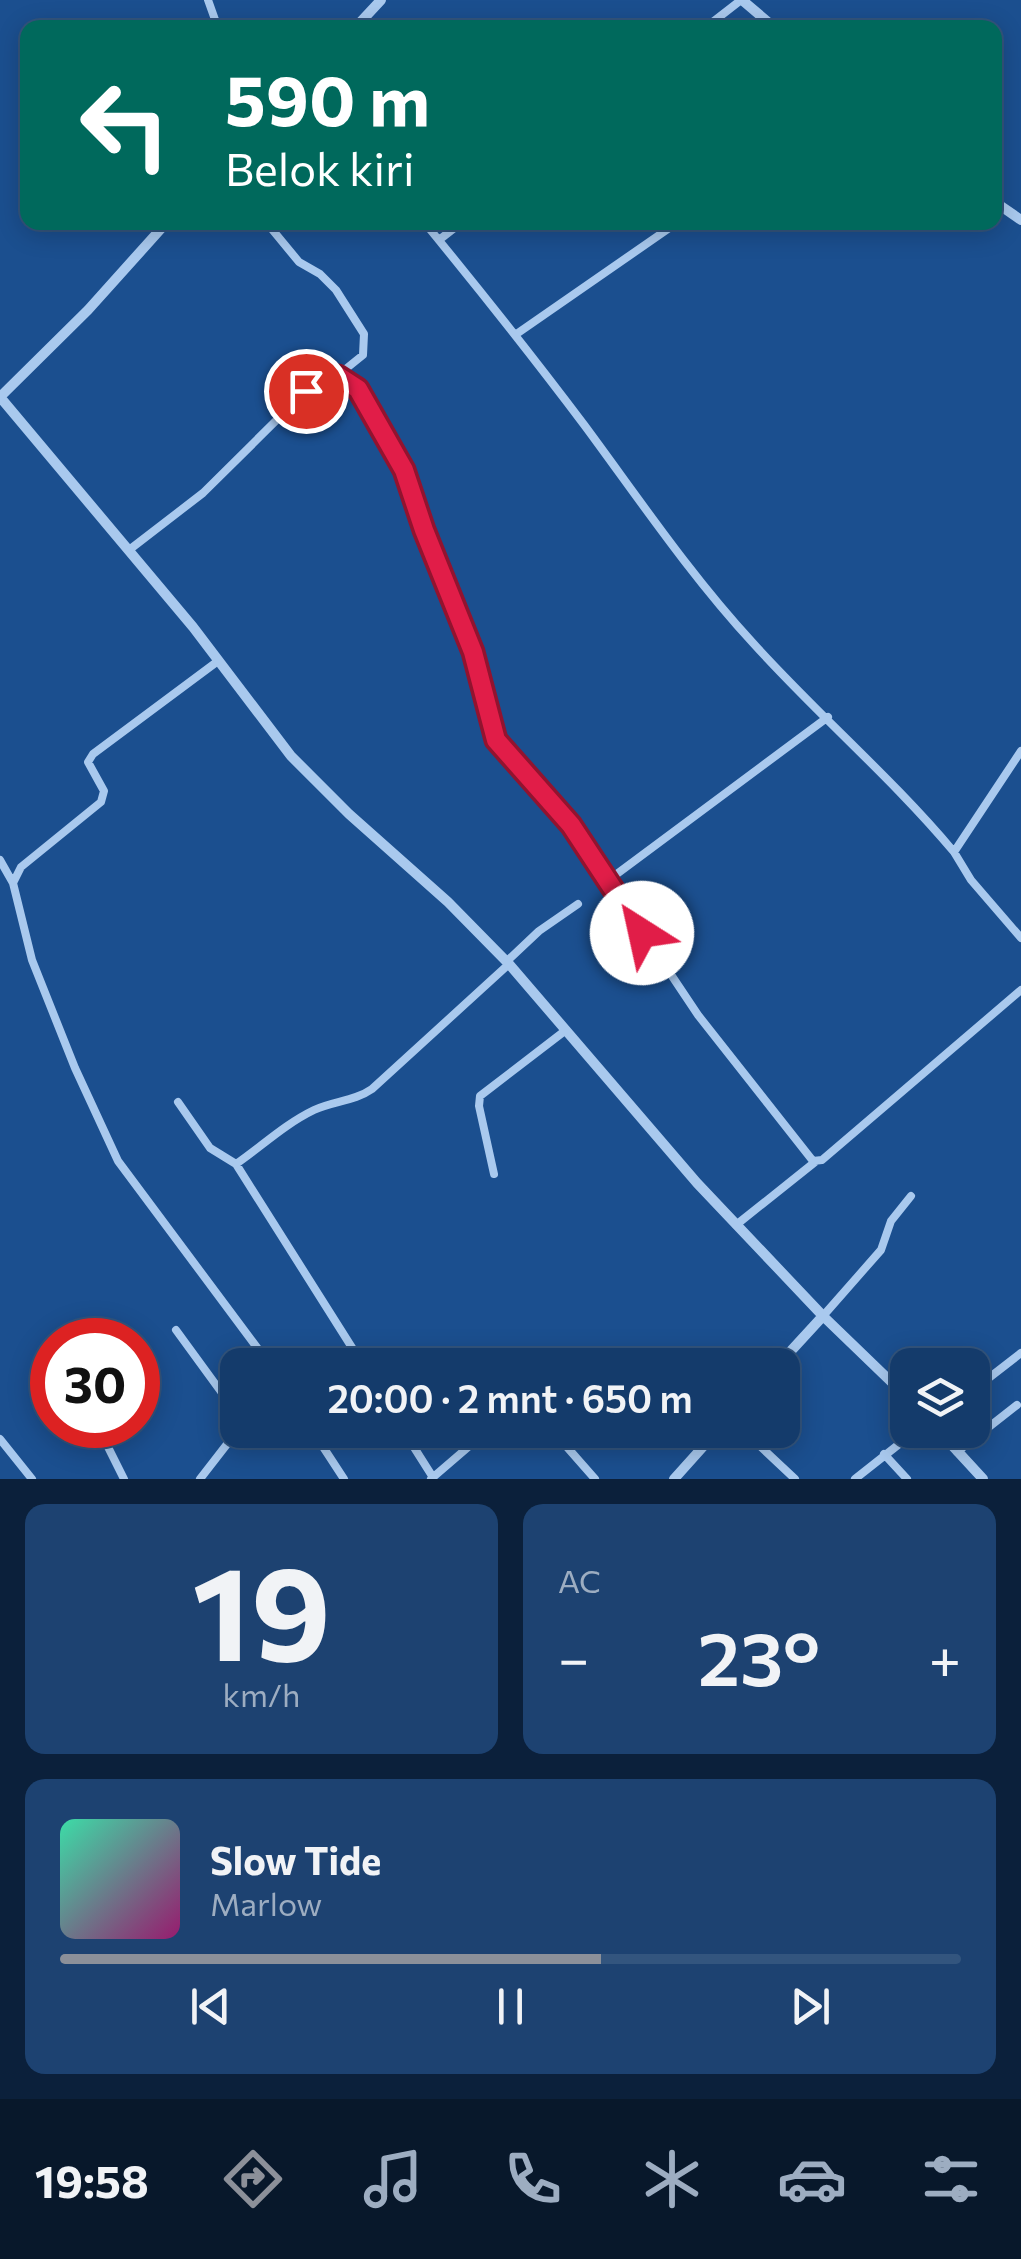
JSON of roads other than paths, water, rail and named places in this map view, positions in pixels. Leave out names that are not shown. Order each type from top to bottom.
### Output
[{"type":"street","points":[[362,20],[381,0]]},
{"type":"street","points":[[716,20],[742,0],[766,20]]},
{"type":"street","points":[[160,230],[88,310],[0,397],[304,770],[448,902],[508,963],[736,1225],[890,1381]]},
{"type":"street","points":[[128,550],[203,493],[306,391],[326,377],[338,376],[362,355],[364,334],[328,281],[299,262],[273,230]]},
{"type":"street","points":[[430,230],[753,644],[918,810],[1021,938]]},
{"type":"street","points":[[438,240],[451,230]]},
{"type":"street","points":[[515,335],[666,230]]},
{"type":"street","points":[[338,376],[358,389],[404,470],[473,652],[496,740],[571,825],[698,1015],[815,1162]]},
{"type":"street","points":[[13,884],[21,867],[101,802],[104,791],[89,758],[218,661]]},
{"type":"street","points":[[606,882],[828,718]]},
{"type":"street","points":[[954,852],[1021,751]]},
{"type":"street","points":[[0,860],[13,884],[32,960],[118,1161],[257,1348]]},
{"type":"street","points":[[236,1164],[291,1122],[334,1101],[357,1097],[372,1089],[539,931],[578,904]]},
{"type":"street","points":[[736,1225],[822,1160],[1021,990]]},
{"type":"street","points":[[494,1174],[478,1106],[480,1096],[566,1030]]},
{"type":"street","points":[[178,1102],[210,1148],[236,1164],[351,1348]]},
{"type":"street","points":[[794,1348],[881,1250],[891,1221],[911,1196]]},
{"type":"street","points":[[176,1330],[220,1390]]},
{"type":"street","points":[[990,1377],[1021,1353]]},
{"type":"street","points":[[957,1452],[1017,1405]]},
{"type":"street","points":[[0,1439],[32,1479]]},
{"type":"street","points":[[108,1448],[124,1479]]},
{"type":"street","points":[[203,1478],[225,1448]]},
{"type":"street","points":[[322,1448],[339,1477]]},
{"type":"street","points":[[414,1448],[433,1478],[467,1448]]},
{"type":"street","points":[[568,1448],[595,1479]]},
{"type":"street","points":[[674,1479],[702,1448]]},
{"type":"street","points":[[762,1448],[795,1479]]},
{"type":"street","points":[[855,1479],[892,1448]]},
{"type":"street","points":[[954,1448],[983,1479]]},
{"type":"street","points":[[884,1454],[907,1479]]}]
